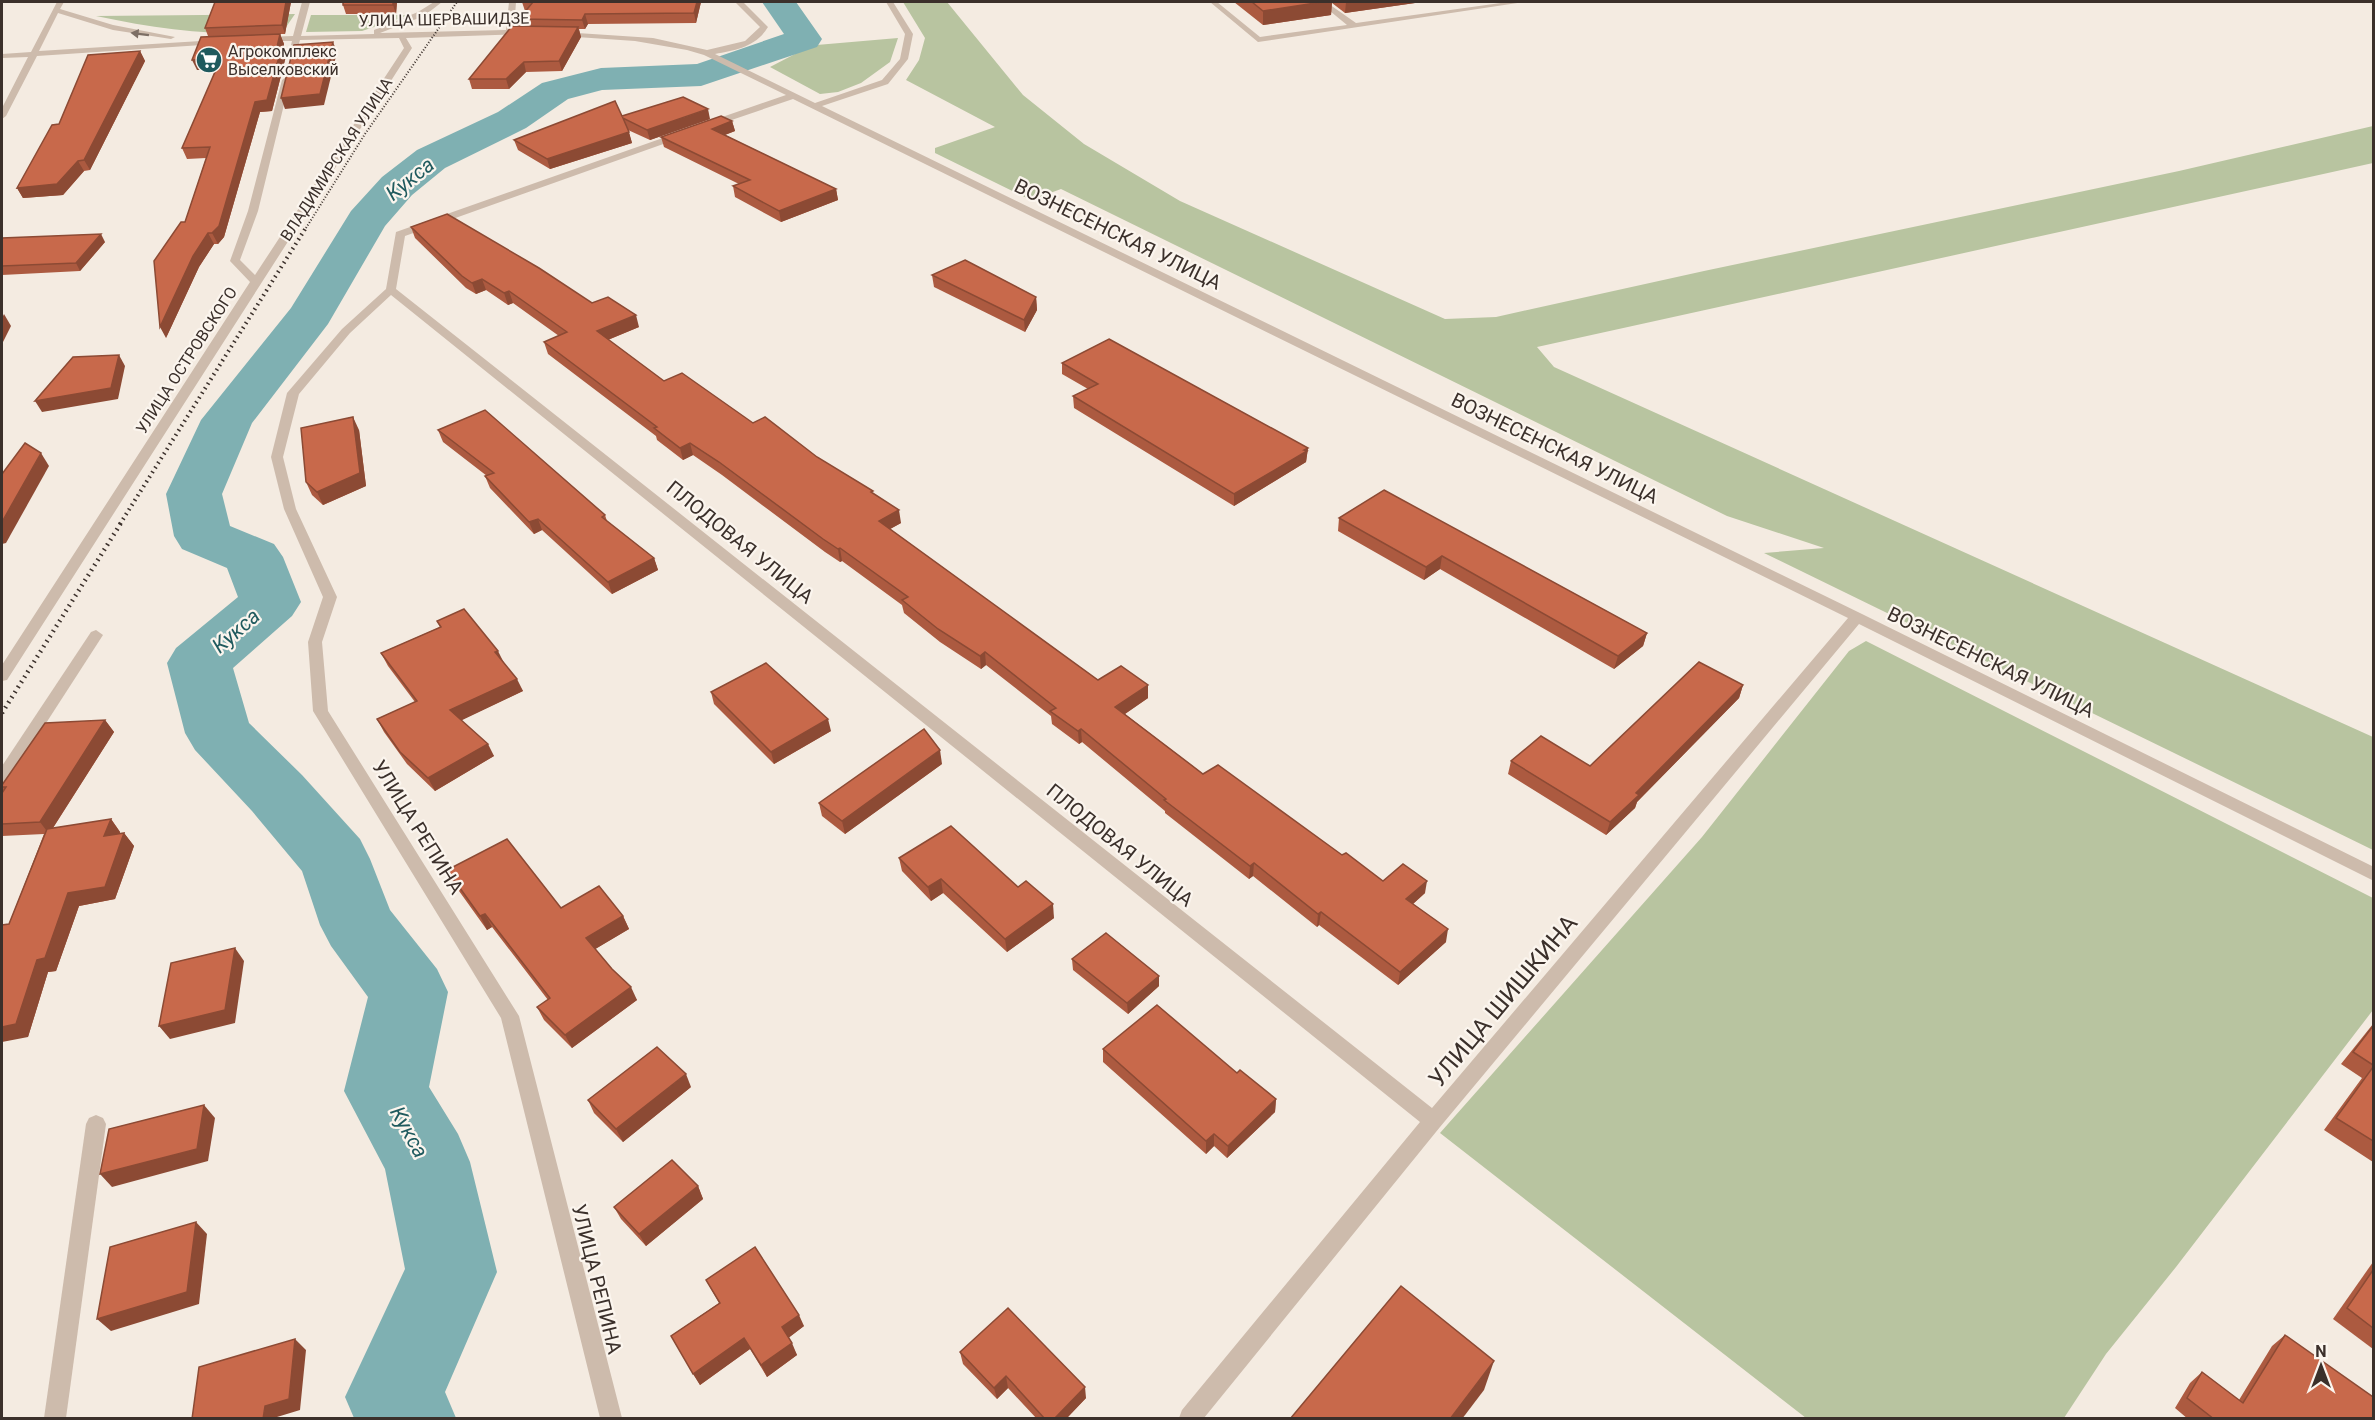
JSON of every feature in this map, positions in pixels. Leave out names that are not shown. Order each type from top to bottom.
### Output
[{"type":"street","name":"УЛИЦА ОСТРОВСКОГО","points":[[2,676],[256,282],[235,261],[253,211],[306,2]]},
{"type":"street","points":[[369,36],[421,14],[438,2]]},
{"type":"street","points":[[510,32],[512,2]]},
{"type":"street","points":[[707,53],[746,44],[761,35],[764,27],[740,2]]},
{"type":"street","points":[[814,106],[885,82],[904,59],[909,34],[890,2]]},
{"type":"street","points":[[1213,2],[1258,40],[1520,2]]},
{"type":"street","points":[[1322,2],[1354,26]]},
{"type":"street","points":[[2,56],[32,53],[229,40],[133,33],[94,24],[59,6],[32,53],[2,116]]},
{"type":"street","points":[[1431,7],[1440,13]]},
{"type":"street","name":"УЛИЦА ШЕРВАШИДЗЕ","points":[[252,40],[297,37],[544,33]]},
{"type":"street","name":"УЛИЦА ШЕРВАШИДЗЕ","points":[[555,33],[623,36],[683,45],[718,58]]},
{"type":"street","name":"ВЛАДИМИРСКАЯ УЛИЦА","points":[[256,282],[408,48],[401,35]]},
{"type":"street","name":"ВОЗНЕСЕНСКАЯ УЛИЦА","points":[[718,58],[1857,617],[2373,875]]},
{"type":"street","points":[[702,127],[792,96]]},
{"type":"street","points":[[391,290],[400,234],[691,131]]},
{"type":"street","name":"ПЛОДОВАЯ УЛИЦА","points":[[391,290],[1433,1121]]},
{"type":"street","name":"УЛИЦА РЕПИНА","points":[[391,290],[346,330],[293,393],[277,457],[290,509],[330,597],[315,642],[321,711],[510,1016],[611,1419]]},
{"type":"street","name":"УЛИЦА ШИШКИНА","points":[[1190,1419],[1433,1121],[1857,617]]},
{"type":"street","points":[[2,778],[96,635]]},
{"type":"street","points":[[55,1419],[96,1124]]},
{"type":"green space","points":[[903,2],[947,2],[1023,95],[1084,144],[1180,201],[1445,319],[1496,317],[2179,171],[2373,126],[2373,163],[1537,347],[1554,367],[2373,737],[2373,850],[1764,553],[1824,548],[1727,516],[1061,189],[1031,200],[935,153],[935,148],[995,127],[906,80],[919,60],[925,38]]},
{"type":"green space","points":[[295,14],[282,33],[258,34],[189,31],[96,16]]},
{"type":"green space","points":[[311,15],[410,15],[362,31],[306,32]]},
{"type":"green space","points":[[898,38],[890,62],[861,83],[838,92],[820,94],[770,67],[805,46]]},
{"type":"green space","points":[[1866,641],[2373,898],[2373,1010],[2176,1267],[2106,1354],[2064,1418],[1806,1418],[1440,1133],[1702,837],[1849,651]]},
{"type":"building","points":[[215,2],[286,2],[282,25],[205,28]]},
{"type":"building","points":[[343,2],[393,2],[393,5],[343,5]]},
{"type":"building","points":[[533,2],[697,2],[694,13],[585,14],[582,20],[519,19]]},
{"type":"building","points":[[1252,2],[1322,2],[1263,11]]},
{"type":"building","points":[[512,26],[578,27],[559,61],[524,62],[506,79],[469,79]]},
{"type":"building","points":[[280,34],[277,47],[282,46],[267,100],[255,102],[219,226],[212,233],[208,233],[193,256],[160,327],[154,261],[181,222],[185,222],[210,147],[182,148],[221,58],[192,60],[201,37]]},
{"type":"building","points":[[333,42],[320,94],[281,98],[294,45]]},
{"type":"building","points":[[140,51],[84,160],[78,161],[57,184],[17,188],[52,125],[59,124],[88,55]]},
{"type":"building","points":[[683,97],[708,109],[647,130],[623,118],[629,132],[547,159],[514,140],[615,101],[622,116]]},
{"type":"building","points":[[721,116],[732,121],[712,129],[836,189],[779,211],[733,186],[750,180],[661,137]]},
{"type":"building","points":[[447,214],[539,268],[592,303],[608,297],[636,315],[597,331],[664,381],[682,373],[753,423],[765,417],[817,457],[873,491],[871,492],[899,510],[879,521],[1098,680],[1121,666],[1148,685],[1115,707],[1203,774],[1218,765],[1342,855],[1346,853],[1383,881],[1403,864],[1427,881],[1406,899],[1448,929],[1400,972],[1321,912],[1318,914],[1254,863],[1250,866],[1164,800],[1166,799],[1081,729],[1078,731],[1050,711],[1056,708],[985,652],[980,656],[938,629],[902,600],[908,597],[840,548],[838,549],[823,539],[719,462],[690,443],[680,448],[654,428],[657,427],[544,342],[567,332],[509,291],[504,293],[482,279],[472,283],[462,276],[411,227]]},
{"type":"building","points":[[101,234],[76,263],[2,266],[2,238]]},
{"type":"building","points":[[965,260],[1036,297],[1024,320],[932,275]]},
{"type":"building","points":[[1109,339],[1308,448],[1304,450],[1307,451],[1234,494],[1073,396],[1098,384],[1062,363]]},
{"type":"building","points":[[119,355],[111,388],[35,401],[73,357]]},
{"type":"building","points":[[485,410],[605,515],[602,517],[654,558],[608,582],[538,519],[529,522],[485,476],[494,473],[438,430]]},
{"type":"building","points":[[353,417],[360,473],[317,492],[306,482],[301,428]]},
{"type":"building","points":[[25,443],[41,453],[2,522],[2,474]]},
{"type":"building","points":[[1384,490],[1647,633],[1618,656],[1442,556],[1426,567],[1339,518]]},
{"type":"building","points":[[464,609],[517,679],[450,710],[488,744],[428,778],[400,752],[377,719],[417,701],[381,653],[441,627],[437,621]]},
{"type":"building","points":[[1699,662],[1743,685],[1636,793],[1639,795],[1610,822],[1511,761],[1541,736],[1590,766]]},
{"type":"building","points":[[766,663],[828,719],[771,752],[711,692]]},
{"type":"building","points":[[105,720],[40,822],[2,824],[2,793],[6,787],[2,785],[45,723]]},
{"type":"building","points":[[924,729],[940,750],[842,821],[819,803]]},
{"type":"building","points":[[111,819],[104,836],[124,833],[105,887],[68,893],[45,958],[37,960],[16,1024],[2,1027],[2,925],[9,924],[47,829]]},
{"type":"building","points":[[951,826],[1018,887],[1026,881],[1053,904],[1005,939],[941,879],[928,887],[899,858]]},
{"type":"building","points":[[507,839],[561,908],[599,886],[623,916],[586,938],[612,969],[631,987],[565,1035],[537,1007],[550,998],[485,914],[480,916],[447,870]]},
{"type":"building","points":[[1106,933],[1159,976],[1127,1003],[1072,959]]},
{"type":"building","points":[[235,948],[225,1010],[159,1026],[171,963]]},
{"type":"building","points":[[1157,1005],[1237,1073],[1240,1070],[1276,1099],[1228,1146],[1214,1134],[1206,1141],[1103,1049]]},
{"type":"building","points":[[2373,1026],[2373,1065],[2353,1052]]},
{"type":"building","points":[[657,1047],[686,1074],[616,1129],[588,1100]]},
{"type":"building","points":[[2373,1067],[2373,1141],[2336,1118]]},
{"type":"building","points":[[204,1105],[197,1149],[100,1174],[109,1129]]},
{"type":"building","points":[[672,1160],[698,1186],[639,1234],[614,1207]]},
{"type":"building","points":[[196,1222],[187,1292],[97,1319],[110,1247]]},
{"type":"building","points":[[755,1247],[799,1315],[782,1327],[792,1343],[761,1365],[744,1338],[693,1374],[671,1336],[720,1303],[706,1280]]},
{"type":"building","points":[[2373,1270],[2373,1328],[2347,1308]]},
{"type":"building","points":[[1401,1286],[1494,1361],[1450,1419],[1290,1419]]},
{"type":"building","points":[[1008,1308],[1085,1387],[1054,1419],[1045,1419],[1006,1376],[994,1388],[960,1352]]},
{"type":"building","points":[[2285,1335],[2373,1397],[2373,1419],[2214,1419],[2187,1398],[2202,1372],[2243,1403]]},
{"type":"building","points":[[295,1339],[289,1399],[265,1406],[263,1419],[192,1419],[199,1367]]},
{"type":"waterway","name":"Кукса","points":[[407,1418],[394,1397],[451,1272],[427,1162],[386,1091],[409,992],[358,925],[334,859],[277,793],[219,733],[199,663],[270,602],[253,557],[203,536],[194,494],[227,420],[311,314],[366,220],[397,186],[431,159],[512,120],[555,91],[601,79],[701,75],[804,39],[793,20],[778,2]]},
{"type":"railway","points":[[306,228],[365,134],[457,2]]},
{"type":"railway","points":[[120,524],[307,226]]},
{"type":"railway","points":[[2,713],[121,523]]},
{"type":"place","name":"Агрокомплекс Выселковский","points":[[209,60]]}]
